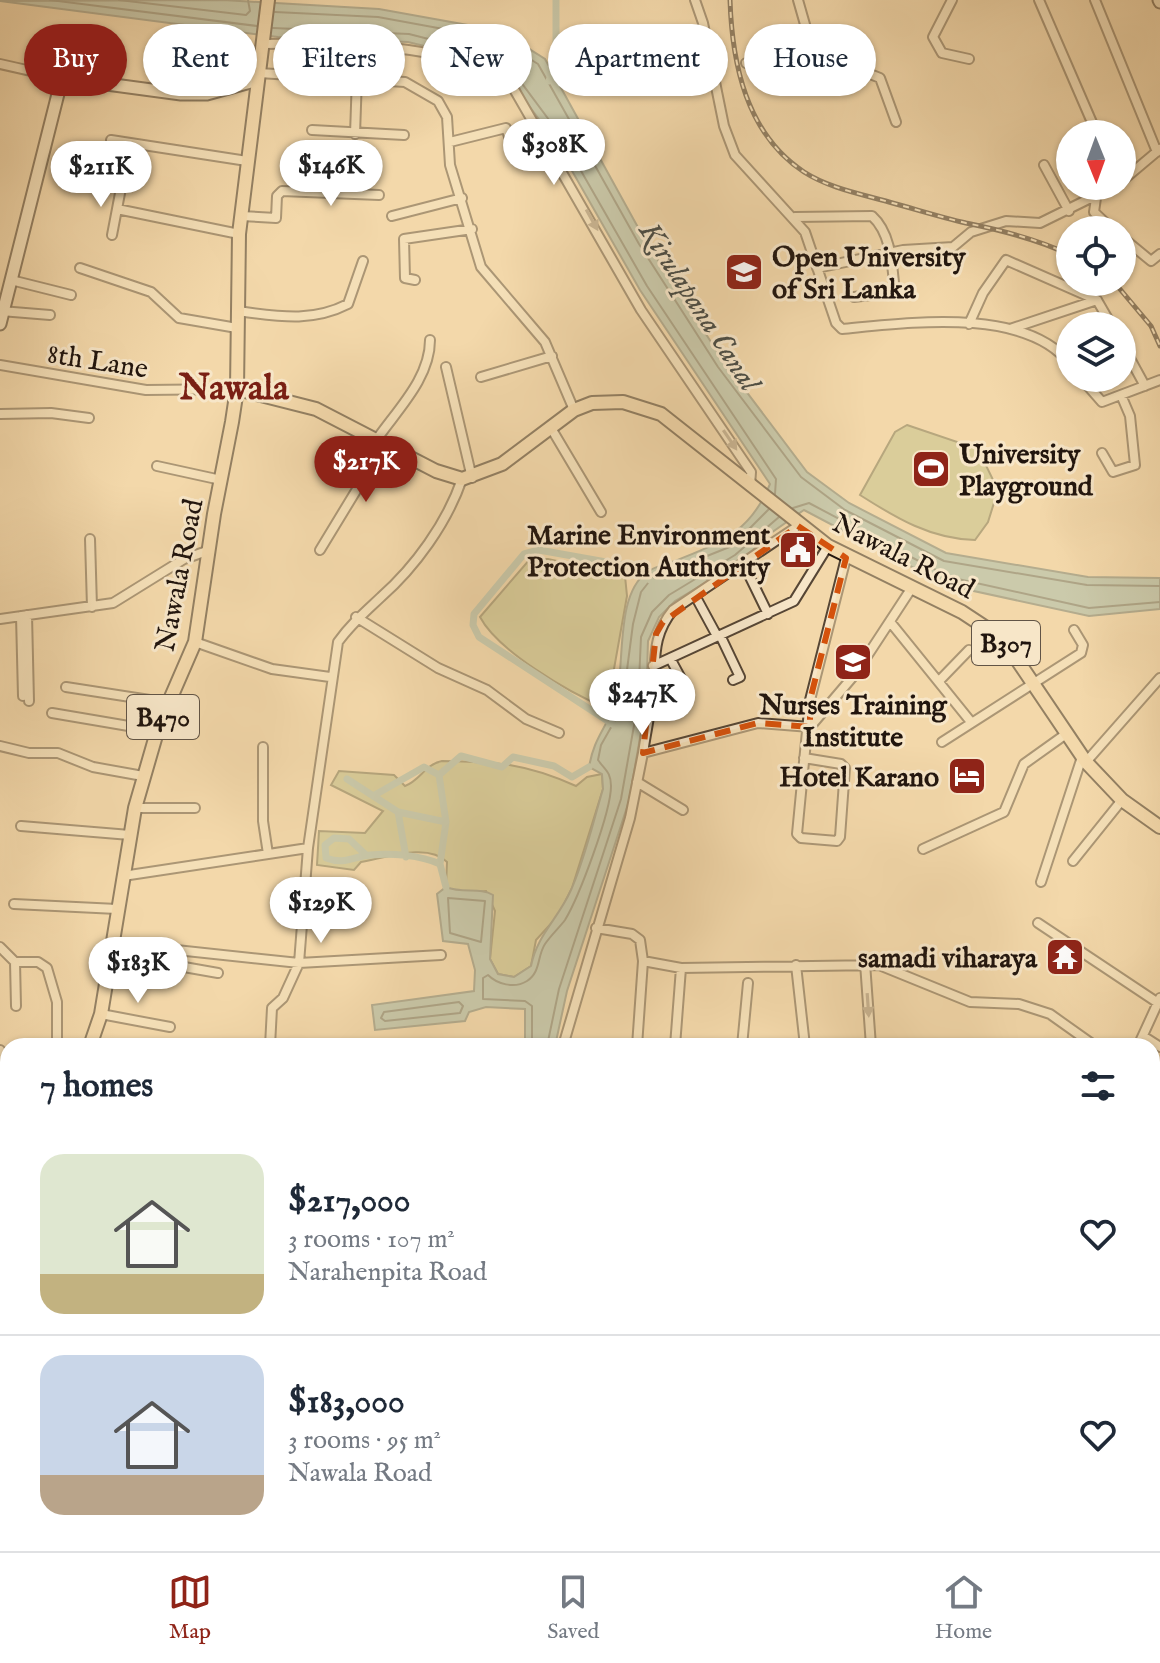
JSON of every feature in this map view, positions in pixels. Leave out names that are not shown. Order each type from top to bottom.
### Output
[{"type":"main road","name":"Nawala Road","points":[[93,1038],[101,1014],[130,835],[143,776],[195,642],[207,551],[237,389],[239,234],[268,0]]},
{"type":"main road","points":[[237,389],[316,409],[436,471],[467,478]]},
{"type":"main road","name":"Nawala Road","points":[[574,410],[592,403],[642,406],[661,414],[797,525],[846,558],[984,624],[1003,639],[1084,759],[1122,800],[1160,827]]},
{"type":"main road","name":"B307","points":[[467,478],[502,464],[574,410]]},
{"type":"street","points":[[695,0],[703,23],[724,126],[735,155],[754,180],[795,217],[805,232],[836,323],[842,329],[969,324],[1009,329],[1056,351]]},
{"type":"street","points":[[798,0],[805,24]]},
{"type":"street","points":[[952,0],[933,37],[942,53],[969,59]]},
{"type":"street","points":[[1039,0],[1091,120]]},
{"type":"street","points":[[1095,0],[1159,150],[1136,169]]},
{"type":"street","points":[[263,43],[383,47],[470,63],[494,70],[511,84],[641,310],[751,472],[754,490]]},
{"type":"street","points":[[0,64],[24,69]]},
{"type":"street","points":[[127,87],[207,94],[259,76],[273,76]]},
{"type":"street","points":[[876,76],[880,78],[896,122]]},
{"type":"street","points":[[405,82],[423,89],[438,101],[447,117],[450,165],[472,229],[481,267],[536,330],[552,356],[574,410]]},
{"type":"street","points":[[50,315],[1,316],[57,96]]},
{"type":"street","points":[[355,134],[356,96]]},
{"type":"street","points":[[450,142],[506,128],[512,145]]},
{"type":"street","points":[[312,130],[404,135]]},
{"type":"street","points":[[111,140],[247,161]]},
{"type":"street","points":[[1044,165],[1069,211]]},
{"type":"street","points":[[112,235],[121,188]]},
{"type":"street","points":[[241,216],[276,218],[277,196],[282,191],[379,195]]},
{"type":"street","points":[[392,216],[462,198]]},
{"type":"street","points":[[817,268],[891,253],[953,247],[985,226],[1006,221],[1040,223],[1092,200]]},
{"type":"street","points":[[117,209],[239,234]]},
{"type":"street","points":[[795,217],[872,216],[881,224],[891,253],[895,293],[854,297]]},
{"type":"street","points":[[415,280],[405,278],[401,241],[472,229]]},
{"type":"street","points":[[1136,249],[1151,261],[1160,254]]},
{"type":"street","points":[[969,324],[983,293],[1006,260],[1097,300],[1104,312]]},
{"type":"street","points":[[237,311],[298,318],[331,312],[348,304],[363,261]]},
{"type":"street","points":[[80,268],[151,292],[179,318],[237,328]]},
{"type":"street","points":[[11,280],[71,295]]},
{"type":"street","points":[[1009,329],[1097,300]]},
{"type":"street","points":[[320,550],[381,441],[424,373],[430,357],[430,340]]},
{"type":"street","points":[[481,377],[552,356]]},
{"type":"street","name":"8th Lane","points":[[0,365],[146,390],[237,389]]},
{"type":"street","points":[[270,1038],[272,1008],[283,998],[299,963],[308,848],[330,677],[338,642],[356,617],[382,597],[415,561],[467,478],[446,367]]},
{"type":"street","points":[[1136,370],[1145,386]]},
{"type":"street","points":[[1093,392],[1102,402],[1160,380]]},
{"type":"street","points":[[1102,453],[1113,472],[1135,465],[1130,416],[1121,395]]},
{"type":"street","points":[[0,414],[51,413],[89,418]]},
{"type":"street","points":[[551,428],[601,512]]},
{"type":"street","points":[[157,466],[221,480]]},
{"type":"street","points":[[565,1038],[630,818],[643,753],[656,634],[673,610],[797,525]]},
{"type":"street","points":[[90,539],[92,607]]},
{"type":"street","points":[[653,666],[794,601],[828,546]]},
{"type":"street","points":[[0,619],[113,603],[184,559],[207,551]]},
{"type":"street","points":[[804,758],[841,764],[845,768],[840,837],[837,841],[801,838],[797,834],[804,758],[810,727],[810,700],[846,558]]},
{"type":"street","points":[[749,575],[768,614]]},
{"type":"street","points":[[810,727],[856,673],[911,589]]},
{"type":"street","points":[[698,601],[740,677],[733,680]]},
{"type":"street","points":[[24,616],[26,701]]},
{"type":"street","points":[[356,617],[438,668],[487,690],[526,719],[559,733]]},
{"type":"street","points":[[891,623],[971,722]]},
{"type":"street","points":[[942,742],[1081,653],[1083,645],[1074,630]]},
{"type":"street","points":[[195,642],[272,669],[330,677]]},
{"type":"street","points":[[939,681],[969,650]]},
{"type":"street","points":[[670,658],[684,684]]},
{"type":"street","points":[[1041,882],[1084,759],[1160,678]]},
{"type":"street","points":[[66,687],[169,703]]},
{"type":"street","points":[[52,713],[158,731]]},
{"type":"street","points":[[643,753],[758,723],[810,727]]},
{"type":"street","points":[[923,849],[1004,812],[1024,764],[1066,734]]},
{"type":"street","points":[[0,746],[29,753],[58,753],[93,767],[143,776]]},
{"type":"street","points":[[263,747],[263,821],[268,854]]},
{"type":"street","points":[[637,782],[683,810]]},
{"type":"street","points":[[1073,861],[1122,800]]},
{"type":"street","points":[[135,808],[195,808]]},
{"type":"street","points":[[21,826],[130,835]]},
{"type":"street","points":[[123,876],[308,848]]},
{"type":"street","points":[[14,904],[117,909]]},
{"type":"street","points":[[1038,923],[1159,1001],[1143,1036],[1146,1038]]},
{"type":"street","points":[[596,928],[632,934],[640,940],[643,961],[638,1038]]},
{"type":"street","points":[[111,943],[299,963],[441,955]]},
{"type":"street","points":[[0,947],[15,962],[16,1006]]},
{"type":"street","points":[[643,961],[681,968],[879,965],[970,1002],[1019,1004],[1050,1014],[1084,1038]]},
{"type":"street","points":[[15,962],[38,962],[47,968],[57,1002],[57,1038]]},
{"type":"street","points":[[108,963],[184,967],[218,973]]},
{"type":"street","points":[[865,963],[870,1038]]},
{"type":"street","points":[[796,965],[804,1038]]},
{"type":"street","points":[[676,1038],[681,968]]},
{"type":"street","points":[[743,1038],[748,983]]},
{"type":"street","points":[[101,1014],[170,1027]]},
{"type":"street","points":[[0,1050],[0,1059]]},
{"type":"highlighted area","points":[[798,526],[846,558],[810,700],[810,727],[758,723],[643,753],[656,634],[663,622]]},
{"type":"green space","name":"University Playground","points":[[907,425],[978,449],[998,490],[988,522],[975,540],[929,531],[860,495],[895,432]]},
{"type":"green space","points":[[530,559],[548,559],[625,576],[627,596],[609,697],[604,707],[535,669],[502,643],[480,617]]},
{"type":"green space","points":[[442,761],[511,765],[576,786],[587,777],[602,774],[603,789],[572,888],[558,916],[536,940],[531,966],[514,977],[498,974],[490,959],[495,911],[486,891],[462,894],[446,887],[447,862],[439,856],[418,852],[394,855],[361,862],[354,870],[317,865],[319,831],[365,833],[383,811],[331,785],[339,771],[394,775],[405,786]]},
{"type":"water","points":[[223,0],[379,9],[462,24],[421,24],[421,45],[405,42],[405,24],[273,24],[273,36],[257,34],[257,24],[178,24],[0,1]]},
{"type":"water","points":[[532,51],[548,64],[548,96],[565,96],[645,240],[724,362],[807,472],[849,503],[946,553],[1088,577],[1160,578],[1160,609],[1089,616],[946,585],[804,510],[771,533],[740,562],[675,601],[659,617],[648,641],[646,703],[629,801],[567,991],[557,1038],[525,1038],[525,1009],[486,1007],[469,1012],[465,1021],[375,1030],[372,1005],[474,991],[475,970],[468,944],[443,941],[437,894],[446,887],[493,895],[490,959],[498,974],[514,977],[531,966],[538,945],[576,878],[603,789],[602,774],[589,767],[618,691],[625,616],[636,583],[650,570],[732,534],[753,514],[770,484],[640,290],[555,141],[522,96],[532,96]]},
{"type":"waterway","points":[[556,0],[556,24]]},
{"type":"waterway","points":[[614,725],[479,637],[473,625],[474,614],[524,554],[539,550],[634,567],[650,580]]},
{"type":"waterway","points":[[440,864],[446,822],[439,775],[461,756],[502,767],[513,757],[554,766],[572,777],[589,767]]},
{"type":"waterway","points":[[373,796],[424,767],[439,775]]},
{"type":"waterway","points":[[347,779],[398,812],[446,822]]},
{"type":"waterway","points":[[398,812],[406,857]]},
{"type":"waterway","points":[[366,855],[349,839],[334,838],[325,845],[326,858],[333,860],[387,854],[432,861],[440,864],[446,887]]},
{"type":"railway","points":[[730,0],[734,48],[746,95],[768,138],[804,172],[845,190],[1019,236],[1056,249]]},
{"type":"railway","points":[[1126,296],[1151,326],[1160,346]]},
{"type":"place","name":"Open University of Sri Lanka","points":[[744,272]]},
{"type":"place","name":"University Playground","points":[[931,469]]},
{"type":"place","name":"Marine Environment Protection Authority","points":[[798,550]]},
{"type":"place","name":"Nurses Training Institute","points":[[853,662]]},
{"type":"place","name":"Hotel Karano","points":[[967,776]]},
{"type":"place","name":"samadi viharaya","points":[[1065,957]]},
{"type":"district","name":"Nawala","points":[[234,386]]},
{"type":"water label","name":"Kirulapana Canal","points":[[700,306]]}]
